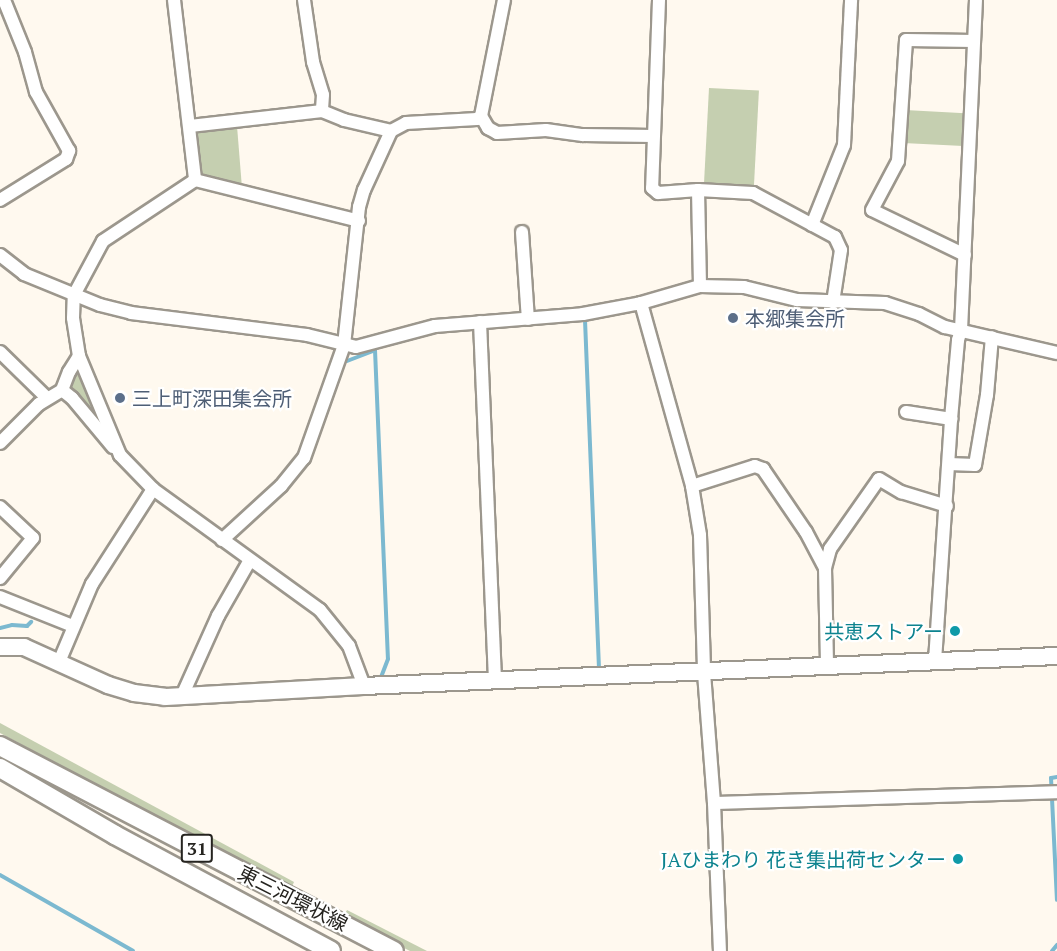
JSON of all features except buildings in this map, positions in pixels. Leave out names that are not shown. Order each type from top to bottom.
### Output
[{"type":"main road","name":"東三河環状線","points":[[0,746],[394,951]]},
{"type":"main road","name":"東三河環状線","points":[[0,768],[115,835],[331,951]]},
{"type":"street","points":[[0,200],[66,159],[69,151],[36,92],[25,52],[4,0]]},
{"type":"street","points":[[174,0],[195,180]]},
{"type":"street","points":[[304,0],[312,62],[323,95],[322,111]]},
{"type":"street","points":[[504,0],[481,116],[488,128],[497,133],[546,130],[583,135],[653,136]]},
{"type":"street","points":[[659,0],[652,188],[658,193],[698,190],[753,193],[839,242],[841,264],[833,302]]},
{"type":"street","points":[[812,225],[844,145],[851,0]]},
{"type":"street","points":[[935,661],[951,419],[961,330],[976,0]]},
{"type":"street","points":[[964,255],[872,210],[898,161],[906,40],[974,41]]},
{"type":"street","points":[[190,126],[322,111],[344,120],[391,131]]},
{"type":"street","points":[[222,540],[281,486],[304,458],[344,345],[359,207],[364,190],[391,131],[406,123],[477,119],[481,116]]},
{"type":"street","points":[[120,454],[79,356],[73,318],[74,295],[107,236],[195,180],[359,221]]},
{"type":"street","points":[[698,190],[700,286]]},
{"type":"street","points":[[522,232],[528,319]]},
{"type":"street","points":[[0,255],[24,274],[100,305],[131,313],[306,335],[356,347],[435,326],[583,314],[641,303],[700,286],[744,287],[797,300],[885,303],[919,314],[945,327],[1057,353]]},
{"type":"street","points":[[641,303],[692,486],[700,535],[704,673],[714,803],[720,951]]},
{"type":"street","points":[[480,322],[495,681]]},
{"type":"street","points":[[949,464],[975,465],[987,395],[992,337]]},
{"type":"street","points":[[0,352],[46,397]]},
{"type":"street","points":[[0,443],[46,397],[62,390],[79,356]]},
{"type":"street","points":[[62,390],[72,398],[153,489],[304,598],[330,621],[349,646],[364,686]]},
{"type":"street","points":[[906,411],[951,419]]},
{"type":"street","points":[[692,486],[759,466],[806,532],[825,568]]},
{"type":"street","points":[[827,667],[825,568],[830,549],[879,479],[901,492],[947,506]]},
{"type":"street","points":[[59,662],[73,626],[111,551],[153,489]]},
{"type":"street","points":[[0,507],[33,538],[0,578]]},
{"type":"street","points":[[182,696],[218,616],[250,560]]},
{"type":"street","points":[[0,597],[73,626]]},
{"type":"street","points":[[0,647],[9,645],[24,647],[108,685],[134,693],[165,698],[364,686],[1057,656]]},
{"type":"street","points":[[714,803],[1057,792]]},
{"type":"green space","points":[[709,88],[759,91],[754,187],[704,185]]},
{"type":"green space","points":[[905,110],[965,113],[963,146],[903,143]]},
{"type":"green space","points":[[237,126],[242,188],[203,178],[200,175],[196,136],[199,131]]},
{"type":"green space","points":[[79,365],[105,432],[68,388],[74,370]]},
{"type":"green space","points":[[0,723],[294,882],[291,889],[0,733]]},
{"type":"green space","points":[[347,910],[427,951],[410,951],[343,917]]},
{"type":"waterway","points":[[585,320],[599,670]]},
{"type":"waterway","points":[[347,361],[375,350],[388,659],[381,677]]},
{"type":"waterway","points":[[0,628],[12,625],[27,626],[31,622]]},
{"type":"waterway","points":[[1057,777],[1051,778],[1057,900]]},
{"type":"waterway","points":[[0,875],[133,951]]},
{"type":"waterway","points":[[1052,951],[1057,945]]},
{"type":"place","name":"本郷集会所","points":[[733,318]]},
{"type":"place","name":"三上町深田集会所","points":[[120,398]]},
{"type":"place","name":"共恵ストアー","points":[[955,631]]},
{"type":"place","name":"JAひまわり 花き集出荷センター","points":[[958,859]]}]
